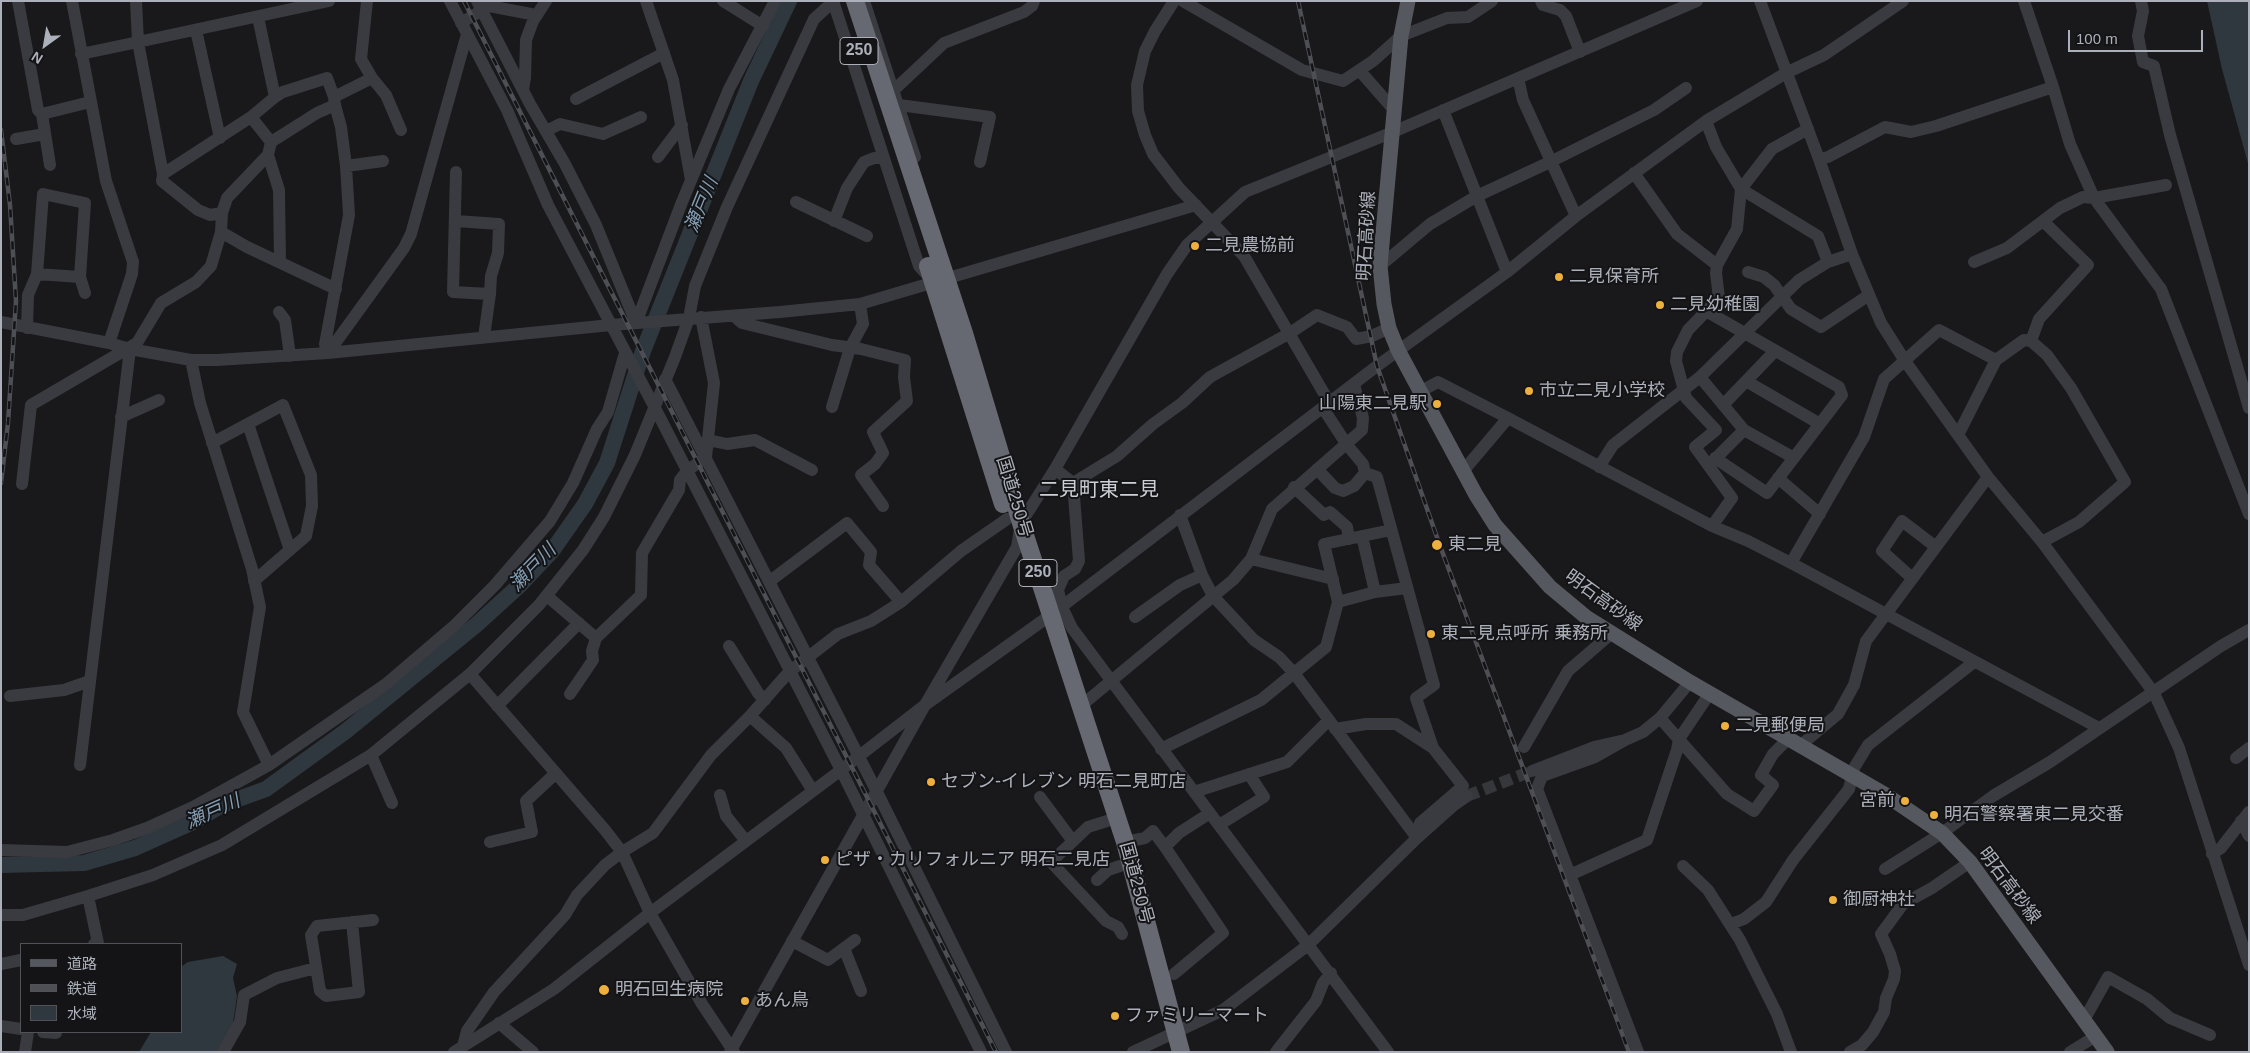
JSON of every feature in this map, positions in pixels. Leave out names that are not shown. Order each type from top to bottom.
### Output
[{"type":"highway","name":"国道250号","points":[[844,1],[888,98]]},
{"type":"highway","name":"国道250号","points":[[855,1],[888,98],[939,280],[964,333],[1014,521],[1052,614],[1125,842],[1171,1040]]},
{"type":"highway","name":"国道250号","points":[[1014,521],[1017,547],[1052,614],[1107,821],[1171,1040],[1181,1052]]},
{"type":"main road","name":"明石高砂線","points":[[1408,1],[1401,36],[1394,132],[1380,266],[1389,328],[1398,350],[1495,525],[1550,587],[1586,616],[1690,682],[1853,775],[1919,816],[1942,833],[1970,862],[2107,1052]]},
{"type":"street","points":[[18,1],[38,110],[42,114],[50,165]]},
{"type":"street","points":[[72,1],[106,180],[133,262],[132,274],[109,343]]},
{"type":"street","points":[[136,1],[138,42],[163,174],[162,181],[198,210],[210,215],[222,213]]},
{"type":"street","points":[[367,1],[361,59],[372,78],[386,95],[401,130]]},
{"type":"street","points":[[450,1],[507,110],[548,205],[655,408],[841,770],[981,1052]]},
{"type":"street","points":[[523,90],[526,40],[536,15],[546,1]]},
{"type":"street","points":[[646,1],[673,80],[691,180]]},
{"type":"street","points":[[723,1],[762,26]]},
{"type":"street","points":[[636,323],[691,180],[729,89],[775,1]]},
{"type":"street","points":[[570,694],[592,660],[592,651],[596,638],[641,595],[642,553],[679,490],[680,480],[687,471],[706,457],[714,382],[695,317],[694,286],[778,93],[814,19],[833,1],[919,266],[939,280]]},
{"type":"street","points":[[864,1],[888,98]]},
{"type":"street","points":[[888,98],[944,43],[1024,12],[1032,6],[1034,1]]},
{"type":"street","points":[[1174,1],[1145,51],[1137,85],[1138,111],[1154,154],[1179,188],[1244,256],[1290,333],[1347,445],[1362,464],[1365,473]]},
{"type":"street","points":[[1184,1],[1302,70],[1343,81],[1360,71],[1401,36],[1447,18],[1468,17],[1492,1]]},
{"type":"street","points":[[1541,1],[1544,5],[1560,10],[1566,16],[1580,52]]},
{"type":"street","points":[[458,1049],[467,1031],[494,992],[565,915],[577,895],[605,865],[653,833],[711,754],[750,716],[789,672],[838,634],[871,621],[901,602],[961,551],[1014,521],[1055,469],[1172,265],[1187,245],[1246,192],[1394,132],[1697,1]]},
{"type":"street","points":[[1760,1],[1820,159],[1852,254],[1881,323],[1904,361],[1988,478],[2042,542],[2154,693],[2179,748],[2249,965]]},
{"type":"street","points":[[458,1049],[554,989],[650,913],[841,770],[924,704],[1052,614],[1398,350],[1507,272],[1576,216],[1634,173],[1706,122],[1786,73],[1824,55],[1903,1]]},
{"type":"street","points":[[2024,1],[2070,144],[2094,198],[2161,290],[2249,514]]},
{"type":"street","points":[[2141,1],[2144,11],[2138,36],[2143,62],[2154,66],[2170,135],[2249,408]]},
{"type":"street","points":[[81,54],[322,2]]},
{"type":"street","points":[[328,354],[404,248],[411,234],[464,28],[479,5]]},
{"type":"street","points":[[479,5],[536,15]]},
{"type":"street","points":[[479,5],[596,225],[636,323]]},
{"type":"street","points":[[258,17],[275,97]]},
{"type":"street","points":[[196,30],[220,138]]},
{"type":"street","points":[[576,100],[664,53]]},
{"type":"street","points":[[1360,71],[1395,111]]},
{"type":"street","points":[[163,174],[251,117],[283,92],[327,78],[341,127],[349,215],[325,344],[328,354]]},
{"type":"street","points":[[280,262],[279,190],[268,155],[271,142],[372,78]]},
{"type":"street","points":[[1518,78],[1523,100],[1576,216]]},
{"type":"street","points":[[1820,159],[1828,157],[1885,127],[1911,132],[1936,126],[2053,87]]},
{"type":"street","points":[[1380,266],[1430,224],[1477,196],[1654,110],[1686,88]]},
{"type":"street","points":[[888,98],[990,116],[980,162]]},
{"type":"street","points":[[42,114],[90,102]]},
{"type":"street","points":[[1443,110],[1507,272]]},
{"type":"street","points":[[251,117],[271,142]]},
{"type":"street","points":[[546,131],[560,124],[603,134],[641,117]]},
{"type":"street","points":[[1706,122],[1716,147],[1741,189],[1818,236],[1828,262]]},
{"type":"street","points":[[658,157],[682,125]]},
{"type":"street","points":[[1706,311],[1743,334],[1839,387],[1842,395],[1767,493],[1712,462],[1695,447],[1716,430],[1686,398],[1676,361],[1677,352],[1688,330],[1706,311],[1719,298],[1717,265],[1737,229],[1741,189],[1772,150],[1808,129]]},
{"type":"street","points":[[16,139],[45,134]]},
{"type":"street","points":[[22,484],[31,405],[130,349],[137,343],[160,303],[196,282],[211,266],[221,232],[222,213],[226,198],[268,155]]},
{"type":"street","points":[[834,221],[848,188],[864,162],[874,158],[884,158]]},
{"type":"street","points":[[346,166],[383,161]]},
{"type":"street","points":[[456,172],[453,292],[490,294]]},
{"type":"street","points":[[1634,173],[1677,234],[1717,265]]},
{"type":"street","points":[[1974,262],[2007,248],[2060,208],[2083,197],[2094,198],[2166,185]]},
{"type":"street","points":[[26,328],[28,295],[37,274],[43,194],[85,203],[80,277],[85,292]]},
{"type":"street","points":[[796,202],[867,236]]},
{"type":"street","points":[[1,322],[191,360],[328,354],[611,324],[695,317],[734,316],[860,304],[1196,205]]},
{"type":"street","points":[[456,221],[499,224],[498,253],[490,276],[490,294],[484,337]]},
{"type":"street","points":[[2031,341],[2038,319],[2088,264],[2043,221]]},
{"type":"street","points":[[221,232],[336,289]]},
{"type":"street","points":[[1599,467],[1613,445],[1700,377],[1799,280],[1828,262],[1852,254]]},
{"type":"street","points":[[1748,272],[1764,277],[1774,285],[1791,309],[1821,327],[1869,295]]},
{"type":"street","points":[[37,274],[80,277]]},
{"type":"street","points":[[832,407],[850,348],[862,324],[860,304]]},
{"type":"street","points":[[279,312],[286,320],[290,356]]},
{"type":"street","points":[[1073,483],[1117,456],[1153,424],[1182,403],[1210,377],[1290,333],[1317,315],[1347,326],[1356,339],[1372,336],[1389,328]]},
{"type":"street","points":[[734,316],[742,322],[832,346],[905,360],[904,377],[907,401],[873,432],[883,453],[875,464],[861,475],[883,506]]},
{"type":"street","points":[[1,915],[23,915],[88,896],[153,875],[222,845],[371,755],[470,674],[546,596],[583,550],[604,517],[635,455],[666,379],[695,317]]},
{"type":"street","points":[[1791,563],[1864,437],[1884,379],[1939,330],[1996,360]]},
{"type":"street","points":[[1958,435],[1996,360],[2024,340],[2031,341],[2047,355],[2071,388],[2125,482],[2079,522],[2042,542]]},
{"type":"street","points":[[80,765],[130,349]]},
{"type":"street","points":[[1723,405],[1775,351]]},
{"type":"street","points":[[1,850],[67,852],[113,840],[147,828],[193,807],[269,765],[386,684],[455,625],[495,585],[550,521],[574,483],[597,429],[608,412],[625,353]]},
{"type":"street","points":[[191,360],[200,404],[254,581],[260,607],[243,712],[269,765]]},
{"type":"street","points":[[1700,377],[1744,430],[1794,458]]},
{"type":"street","points":[[666,379],[876,790],[1006,1052]]},
{"type":"street","points":[[1746,381],[1820,424]]},
{"type":"street","points":[[1421,391],[1438,382],[1712,526],[1748,541],[1791,563],[2099,728]]},
{"type":"street","points":[[1082,705],[1233,580],[1251,559],[1272,509],[1294,487],[1347,445],[1362,430],[1363,418],[1354,384]]},
{"type":"street","points":[[121,417],[159,400]]},
{"type":"street","points":[[212,443],[283,405],[311,475],[312,506],[306,536],[254,581]]},
{"type":"street","points":[[1464,470],[1508,418]]},
{"type":"street","points":[[248,424],[290,550]]},
{"type":"street","points":[[1712,462],[1744,430]]},
{"type":"street","points":[[708,440],[726,444],[755,440],[812,470]]},
{"type":"street","points":[[1712,462],[1732,498],[1712,526]]},
{"type":"street","points":[[1052,614],[1058,590],[1064,576],[1075,569],[1079,561],[1073,483],[1055,469]]},
{"type":"street","points":[[1317,469],[1335,488],[1343,491],[1354,486],[1365,473]]},
{"type":"street","points":[[1365,473],[1377,477],[1434,685],[1416,698],[1433,748]]},
{"type":"street","points":[[1778,478],[1820,514]]},
{"type":"street","points":[[1660,718],[1726,794],[1754,811],[1773,785],[1761,775],[1773,754],[1838,714],[1848,699],[1854,685],[1866,641],[1988,478]]},
{"type":"street","points":[[1294,487],[1324,515],[1330,512],[1347,527],[1355,538],[1375,592]]},
{"type":"street","points":[[679,490],[692,497],[710,529]]},
{"type":"street","points":[[1180,515],[1202,575],[1213,596],[1254,640],[1279,657],[1294,673],[1417,838]]},
{"type":"street","points":[[1912,578],[1882,551],[1902,521],[1936,547]]},
{"type":"street","points":[[770,581],[847,523],[872,552],[869,565],[901,602]]},
{"type":"street","points":[[1161,748],[1261,700],[1326,647],[1338,602],[1324,544],[1391,530]]},
{"type":"street","points":[[470,674],[622,852],[650,913],[702,1004],[732,1050],[924,704],[1017,547]]},
{"type":"street","points":[[1251,559],[1333,579]]},
{"type":"street","points":[[1135,617],[1180,585],[1202,575]]},
{"type":"street","points":[[1338,602],[1375,592],[1407,588]]},
{"type":"street","points":[[546,596],[596,638]]},
{"type":"street","points":[[1052,614],[1072,628],[1308,945],[1331,973],[1388,1052]]},
{"type":"street","points":[[497,706],[579,623]]},
{"type":"street","points":[[1885,869],[1942,833],[1993,796],[2050,762],[2154,693],[2221,646],[2249,630]]},
{"type":"street","points":[[1524,747],[1568,671],[1612,633]]},
{"type":"street","points":[[729,646],[758,693],[765,700]]},
{"type":"street","points":[[1731,924],[1744,919],[1766,902],[1793,860],[1849,790],[1854,768],[1868,745],[1974,662]]},
{"type":"street","points":[[10,696],[64,690],[90,681]]},
{"type":"street","points":[[1638,1052],[1572,874],[1538,789],[1542,776],[1595,757],[1643,732],[1660,718],[1690,682]]},
{"type":"street","points":[[1572,874],[1647,840],[1679,739],[1710,693]]},
{"type":"street","points":[[750,716],[786,748],[813,790]]},
{"type":"street","points":[[1194,792],[1287,762],[1332,724],[1396,724],[1433,748],[1463,786],[1420,823],[1417,838]]},
{"type":"street","points":[[1532,771],[1594,746],[1625,740]]},
{"type":"street","points":[[2236,758],[2249,748]]},
{"type":"street","points":[[371,755],[392,802]]},
{"type":"street","points":[[490,842],[532,832],[526,801],[556,773]]},
{"type":"street","points":[[1219,825],[1264,797],[1249,774]]},
{"type":"street","points":[[720,795],[726,816],[746,841]]},
{"type":"street","points":[[1133,1052],[1171,1040],[1223,1010],[1308,945],[1417,838],[1467,796]]},
{"type":"street","points":[[1040,797],[1072,840]]},
{"type":"street","points":[[1165,847],[1179,833],[1210,813]]},
{"type":"street","points":[[2212,854],[2221,848],[2245,817]]},
{"type":"street","points":[[2245,817],[2249,836]]},
{"type":"street","points":[[1107,821],[1088,827],[1072,840],[1051,862],[1106,921],[1118,927],[1122,934]]},
{"type":"street","points":[[1125,842],[1145,838],[1153,831],[1223,933],[1174,974]]},
{"type":"street","points":[[1850,1052],[1862,1045],[1873,1032],[1884,1012],[1886,998],[1894,979],[1895,971],[1881,934],[1903,904],[1932,888],[1970,862]]},
{"type":"street","points":[[1097,880],[1108,870],[1120,866]]},
{"type":"street","points":[[1683,866],[1708,890],[1731,924],[1757,971],[1791,1052]]},
{"type":"street","points":[[88,896],[98,943]]},
{"type":"street","points":[[352,922],[359,992],[326,996],[320,991],[311,935],[318,926],[352,922],[373,920]]},
{"type":"street","points":[[792,941],[828,960],[855,940]]},
{"type":"street","points":[[844,948],[862,991]]},
{"type":"street","points":[[1,964],[20,960]]},
{"type":"street","points":[[223,1052],[240,1022],[244,995],[277,978],[316,968]]},
{"type":"street","points":[[1276,1052],[1316,1001],[1323,983],[1331,973]]},
{"type":"street","points":[[2084,1020],[2108,977],[2147,999],[2170,1018],[2210,1035]]},
{"type":"street","points":[[499,1023],[533,1052]]},
{"type":"street","points":[[1,1026],[20,1029]]},
{"type":"street","points":[[25,1052],[28,1033]]},
{"type":"street","points":[[2070,1052],[2096,1036]]},
{"type":"water","points":[[2207,1],[2249,1],[2249,167],[2222,69]]},
{"type":"water","points":[[223,956],[237,964],[233,978],[237,996],[233,1023],[217,1052],[139,1052],[150,1033],[182,1033],[182,966],[188,962]]},
{"type":"waterway","name":"瀬戸川","points":[[1,865],[84,863],[135,848],[191,823],[222,805],[266,789],[346,731],[476,625],[520,585],[552,551],[585,504],[607,463],[643,351],[751,81],[789,1]]},
{"type":"tunnel","points":[[1467,796],[1532,771]]},
{"type":"railway","points":[[464,1],[996,1052]]},
{"type":"railway","points":[[1298,1],[1377,366],[1439,543],[1629,1052]]},
{"type":"railway","points":[[1,130],[10,205],[16,301],[8,423],[1,483]]},
{"type":"place","name":"二見農協前","points":[[1195,246]]},
{"type":"place","name":"二見保育所","points":[[1559,277]]},
{"type":"place","name":"二見幼稚園","points":[[1660,305]]},
{"type":"place","name":"市立二見小学校","points":[[1529,391]]},
{"type":"place","name":"山陽東二見駅","points":[[1437,404]]},
{"type":"place","name":"東二見","points":[[1437,545]]},
{"type":"place","name":"東二見点呼所 乗務所","points":[[1431,634]]},
{"type":"place","name":"二見郵便局","points":[[1725,726]]},
{"type":"place","name":"セブン-イレブン 明石二見町店","points":[[931,782]]},
{"type":"place","name":"宮前","points":[[1905,801]]},
{"type":"place","name":"明石警察署東二見交番","points":[[1934,815]]},
{"type":"place","name":"ピザ・カリフォルニア 明石二見店","points":[[825,860]]},
{"type":"place","name":"御厨神社","points":[[1833,900]]},
{"type":"place","name":"明石回生病院","points":[[604,990]]},
{"type":"place","name":"あん鳥","points":[[745,1001]]},
{"type":"place","name":"ファミリーマート","points":[[1115,1016]]},
{"type":"district","name":"二見町東二見","points":[[1099,490]]}]
